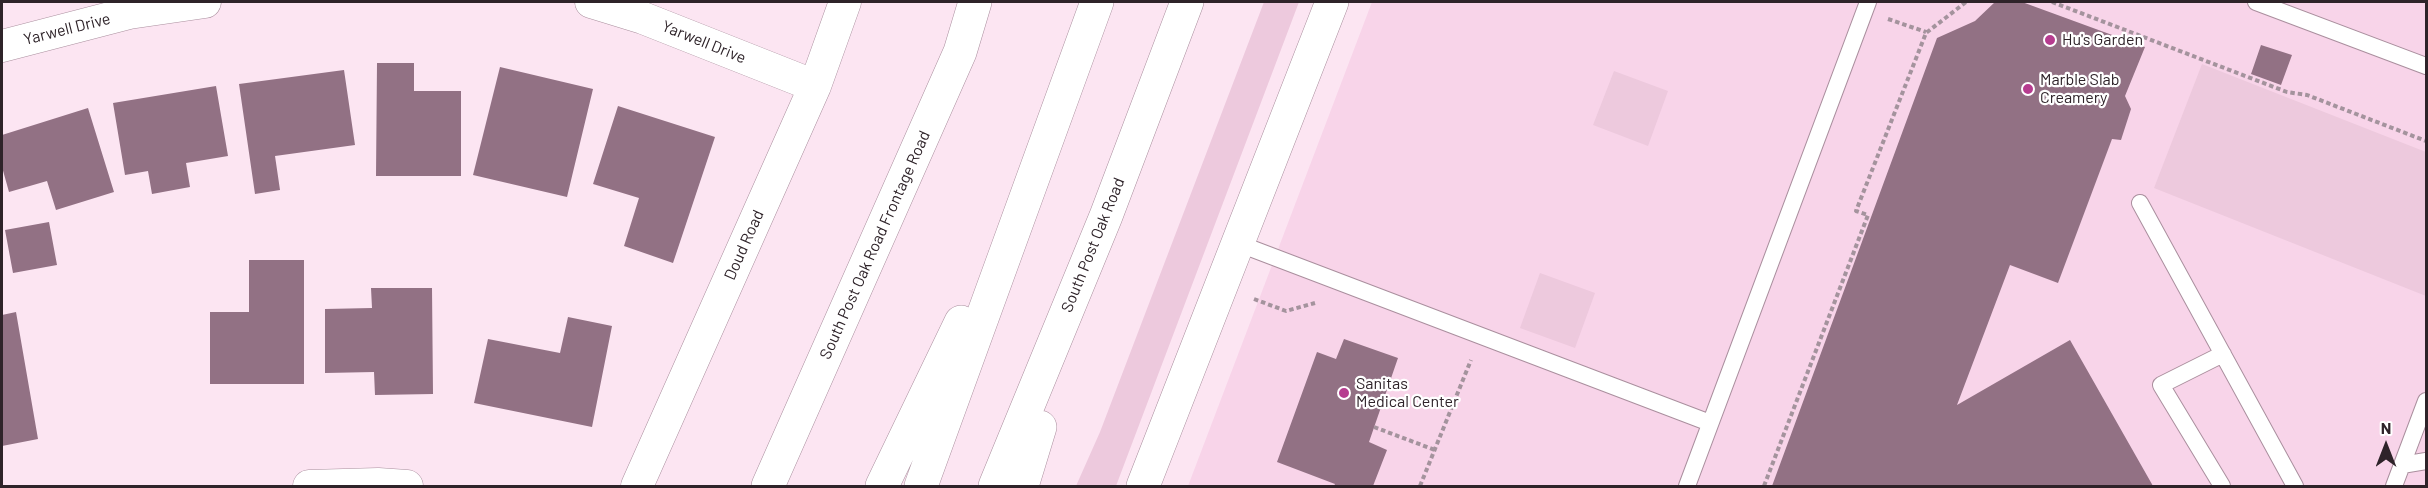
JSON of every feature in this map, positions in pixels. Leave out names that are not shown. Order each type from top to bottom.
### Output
[{"type":"main road","name":"South Post Oak Road Frontage Road","points":[[768,486],[960,52],[975,2]]},
{"type":"main road","points":[[921,486],[1097,2]]},
{"type":"main road","name":"South Post Oak Road","points":[[995,486],[1106,216],[1187,2]]},
{"type":"main road","points":[[1143,486],[1332,2]]},
{"type":"main road","points":[[882,486],[1047,142]]},
{"type":"main road","points":[[1022,486],[1106,216]]},
{"type":"street","name":"Yarwell Drive","points":[[2,45],[129,13],[204,2]]},
{"type":"street","name":"Yarwell Drive","points":[[591,2],[644,18],[815,86]]},
{"type":"street","name":"Doud Road","points":[[638,486],[815,86],[845,2]]},
{"type":"street","points":[[309,486],[378,484],[407,486]]},
{"type":"lane","points":[[1688,486],[1868,2]]},
{"type":"lane","points":[[2256,2],[2427,66]]},
{"type":"lane","points":[[2140,203],[2295,486]]},
{"type":"lane","points":[[1237,243],[1710,423]]},
{"type":"lane","points":[[2222,486],[2161,385],[2223,354]]},
{"type":"lane","points":[[2394,486],[2427,401]]},
{"type":"lane","points":[[2402,465],[2427,461]]},
{"type":"path","points":[[1764,486],[1868,215],[1856,211],[1926,33],[1964,2]]},
{"type":"path","points":[[2052,2],[2287,92],[2307,95],[2426,141],[2427,135]]},
{"type":"path","points":[[1900,24],[1926,33]]},
{"type":"path","points":[[1253,299],[1286,310],[1313,302],[1323,306]]},
{"type":"path","points":[[1420,486],[1472,360],[1462,356]]},
{"type":"path","points":[[1374,427],[1435,450]]},
{"type":"shaded area","points":[[1264,2],[1299,2],[1116,486],[1076,486],[1100,432]]},
{"type":"shaded area","points":[[1372,2],[2426,2],[2426,486],[1188,486]]},
{"type":"shaded area","points":[[2202,64],[2426,152],[2426,296],[2154,188]]},
{"type":"shaded area","points":[[1614,71],[1668,91],[1648,146],[1593,125]]},
{"type":"shaded area","points":[[1540,273],[1595,293],[1575,348],[1520,328]]},
{"type":"building","points":[[1995,2],[2022,2],[2145,47],[2125,96],[2131,109],[2121,140],[2112,139],[2058,283],[2010,265],[1957,405],[2070,340],[2153,486],[1772,486],[1937,38],[1975,21]]},
{"type":"building","points":[[2261,45],[2292,55],[2281,85],[2251,74]]},
{"type":"building","points":[[377,63],[414,63],[414,91],[461,91],[461,176],[376,176]]},
{"type":"building","points":[[500,67],[593,89],[567,197],[473,175]]},
{"type":"building","points":[[344,70],[355,145],[275,156],[280,190],[255,194],[239,84]]},
{"type":"building","points":[[216,86],[228,156],[186,163],[190,187],[152,194],[148,171],[125,175],[113,103]]},
{"type":"building","points":[[618,106],[715,137],[673,263],[624,246],[639,198],[593,184]]},
{"type":"building","points":[[88,108],[114,192],[56,210],[47,181],[9,192],[2,167],[2,135]]},
{"type":"building","points":[[49,222],[57,265],[13,273],[5,230]]},
{"type":"building","points":[[249,260],[304,260],[304,384],[210,384],[210,312],[249,312]]},
{"type":"building","points":[[371,288],[432,288],[433,394],[375,395],[374,372],[325,373],[325,309],[372,308]]},
{"type":"building","points":[[16,312],[38,439],[2,446],[2,315]]},
{"type":"building","points":[[568,317],[612,326],[592,427],[474,403],[488,339],[560,353]]},
{"type":"building","name":"Sanitas Medical Center","points":[[1344,339],[1398,358],[1369,442],[1387,450],[1373,486],[1334,486],[1335,484],[1277,462],[1317,352],[1336,359]]},
{"type":"place","name":"Hu's Garden","points":[[2050,40]]},
{"type":"place","name":"Marble Slab Creamery","points":[[2028,89]]},
{"type":"place","name":"Sanitas Medical Center","points":[[1344,393]]}]
